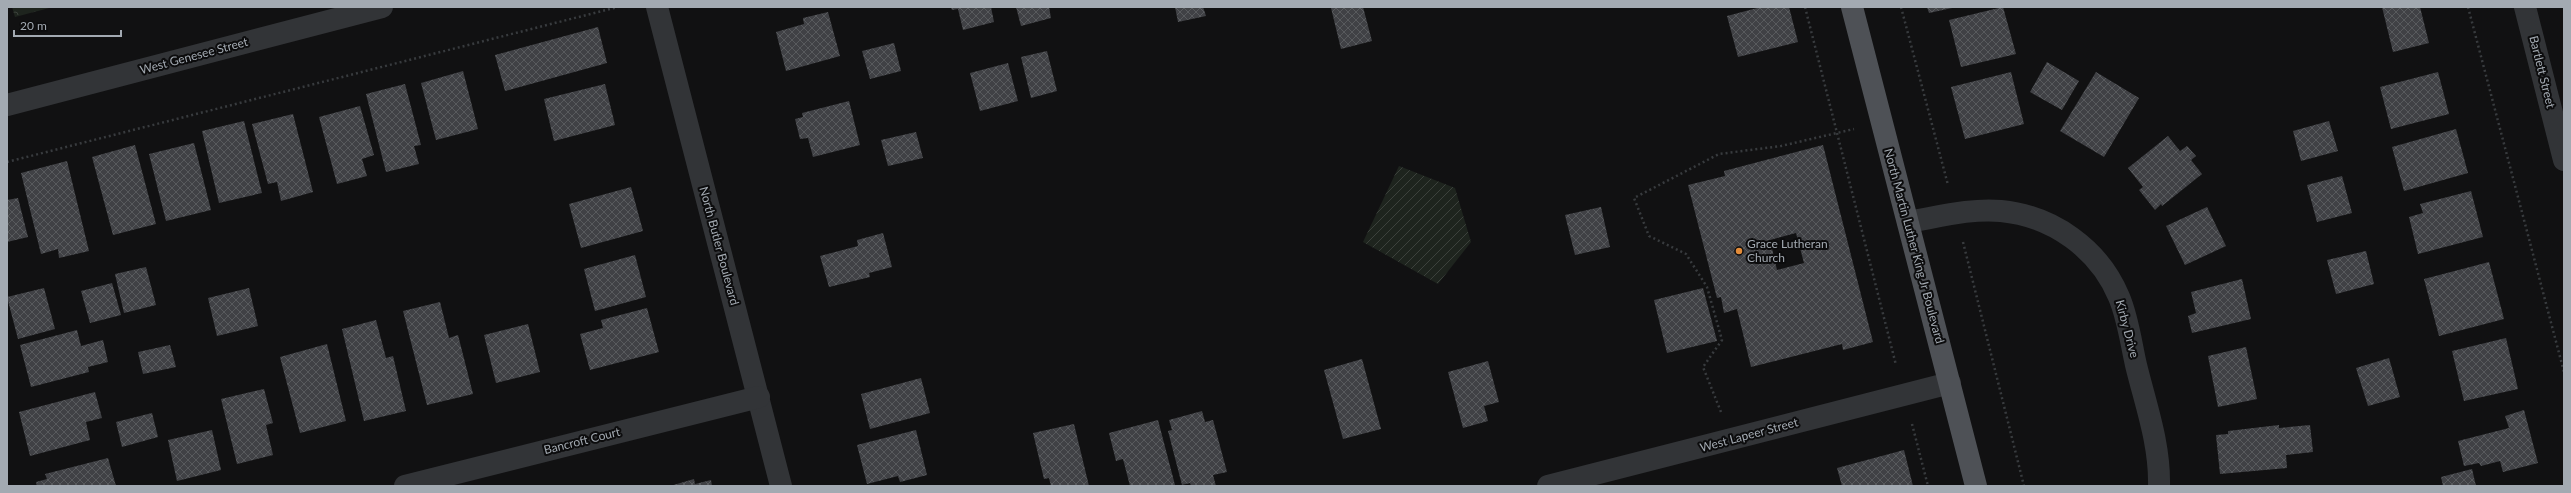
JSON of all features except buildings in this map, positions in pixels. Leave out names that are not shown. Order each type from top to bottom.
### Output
[{"type":"main road","name":"North Martin Luther King Jr Boulevard","points":[[1852,7],[1976,486]]},
{"type":"street","name":"West Genesee Street","points":[[7,105],[382,7]]},
{"type":"street","name":"North Butler Boulevard","points":[[656,7],[781,486]]},
{"type":"street","name":"Bartlett Street","points":[[2525,7],[2564,160]]},
{"type":"street","name":"Kirby Drive","points":[[1908,222],[1956,214],[2001,211],[2036,219],[2069,234],[2099,261],[2120,298],[2159,452],[2159,486]]},
{"type":"street","name":"West Lapeer Street","points":[[1548,486],[1950,383]]},
{"type":"street","name":"Bancroft Court","points":[[405,486],[759,397]]},
{"type":"path","points":[[7,162],[618,7]]},
{"type":"path","points":[[1805,7],[1928,486]]},
{"type":"path","points":[[1901,7],[1956,214],[2024,486]]},
{"type":"path","points":[[2468,7],[2564,372]]},
{"type":"path","points":[[1729,440],[1718,402],[1703,367],[1722,340],[1707,287],[1686,254],[1649,236],[1634,198],[1719,154],[1781,146],[1882,123]]},
{"type":"green space","points":[[12,7],[53,7],[15,17]]},
{"type":"green space","points":[[1399,166],[1455,188],[1471,242],[1438,284],[1363,242]]},
{"type":"place","name":"Grace Lutheran Church","points":[[1739,251]]}]
